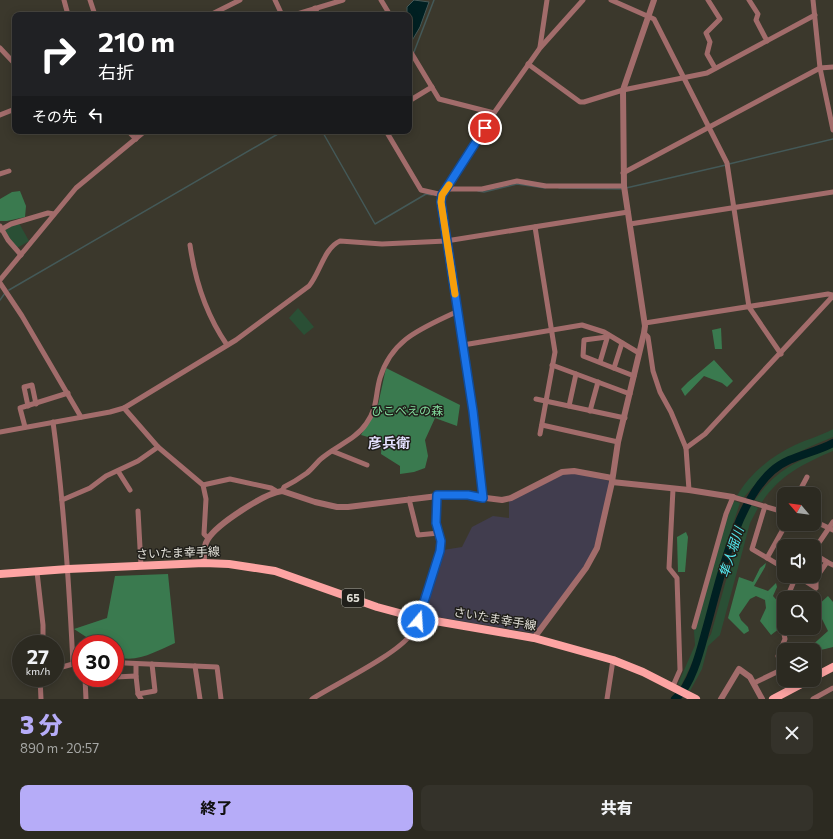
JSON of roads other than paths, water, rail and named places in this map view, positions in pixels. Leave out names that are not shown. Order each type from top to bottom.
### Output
[{"type":"main road","name":"さいたま幸手線","points":[[0,574],[68,569],[204,563],[229,564],[275,571],[377,607],[418,618],[534,638],[613,660],[673,686],[696,699]]},
{"type":"main road","points":[[821,673],[833,667]]},
{"type":"main road","points":[[773,699],[786,696],[799,687]]},
{"type":"street","points":[[64,0],[67,12]]},
{"type":"street","points":[[90,0],[94,12]]},
{"type":"street","points":[[216,12],[240,0]]},
{"type":"street","points":[[275,0],[281,12]]},
{"type":"street","points":[[303,12],[341,0]]},
{"type":"street","points":[[381,0],[388,12]]},
{"type":"street","points":[[540,48],[547,0]]},
{"type":"street","points":[[483,498],[463,345],[446,241],[441,202],[442,195],[528,64],[540,48],[583,0]]},
{"type":"street","points":[[611,0],[654,19],[682,77],[727,163],[749,306],[781,354]]},
{"type":"street","points":[[534,638],[586,568],[597,548],[612,480],[618,442],[625,418],[638,353],[644,333],[645,323],[624,186],[623,90],[654,0]]},
{"type":"street","points":[[708,0],[720,19],[706,33],[710,42],[707,54],[715,68]]},
{"type":"street","points":[[749,0],[758,14],[756,20],[766,41]]},
{"type":"street","points":[[813,0],[820,68],[833,130]]},
{"type":"street","points":[[315,8],[317,12]]},
{"type":"street","points":[[528,64],[580,102],[593,101],[623,90],[707,73],[815,15]]},
{"type":"street","points":[[0,48],[12,60]]},
{"type":"street","points":[[412,54],[439,99],[494,114]]},
{"type":"street","points":[[623,173],[820,68],[833,67]]},
{"type":"street","points":[[412,99],[432,87]]},
{"type":"street","points":[[0,115],[12,110]]},
{"type":"street","points":[[131,134],[136,139]]},
{"type":"street","points":[[81,417],[22,316],[0,282],[76,188],[142,134]]},
{"type":"street","points":[[388,134],[421,190],[442,195]]},
{"type":"street","points":[[0,174],[9,171]]},
{"type":"street","points":[[447,189],[482,189],[517,181],[546,186],[624,186]]},
{"type":"street","points":[[630,224],[833,192]]},
{"type":"street","points":[[0,432],[124,408],[227,345],[309,286],[335,243],[340,241],[382,244],[446,241],[628,212]]},
{"type":"street","points":[[21,255],[0,228],[48,213],[54,214]]},
{"type":"street","points":[[535,227],[555,352],[540,434]]},
{"type":"street","points":[[190,245],[206,306],[215,327],[227,345]]},
{"type":"street","points":[[645,323],[749,306],[833,296]]},
{"type":"street","points":[[686,448],[704,434],[781,354],[833,296]]},
{"type":"street","points":[[204,563],[204,548],[208,538],[216,529],[259,499],[279,491],[307,474],[322,458],[359,432],[367,424],[375,406],[380,379],[393,350],[402,340],[421,328],[458,311]]},
{"type":"street","points":[[463,345],[582,325],[608,336],[638,353]]},
{"type":"street","points":[[644,333],[648,337],[653,371],[660,392],[671,412],[686,448],[689,490]]},
{"type":"street","points":[[600,362],[608,336]]},
{"type":"street","points":[[608,336],[584,340],[583,356],[634,376]]},
{"type":"street","points":[[614,368],[622,343]]},
{"type":"street","points":[[552,365],[630,394]]},
{"type":"street","points":[[569,406],[576,374]]},
{"type":"street","points":[[590,411],[598,382]]},
{"type":"street","points":[[28,406],[24,387],[32,385],[36,404]]},
{"type":"street","points":[[25,427],[20,408],[68,393]]},
{"type":"street","points":[[536,399],[625,418]]},
{"type":"street","points":[[124,408],[158,447],[203,485],[206,499],[204,534],[208,538]]},
{"type":"street","points":[[54,422],[68,569],[72,645]]},
{"type":"street","points":[[542,425],[618,442]]},
{"type":"street","points":[[62,500],[90,488],[106,476],[138,461],[158,447]]},
{"type":"street","points":[[332,451],[367,465]]},
{"type":"street","points":[[118,471],[130,490]]},
{"type":"street","points":[[203,485],[230,479],[271,488],[337,507],[437,495],[468,495],[502,500],[511,498],[553,475],[562,472],[574,471],[612,480],[733,497],[777,510]]},
{"type":"street","points":[[802,487],[807,477]]},
{"type":"street","points":[[673,489],[669,568],[677,578],[680,670],[673,686]]},
{"type":"street","points":[[312,699],[398,648],[411,634],[418,618],[440,551],[441,541],[436,523],[437,495]]},
{"type":"street","points":[[694,627],[726,514],[733,497]]},
{"type":"street","points":[[409,499],[418,535],[439,533]]},
{"type":"street","points":[[763,506],[752,549],[777,564]]},
{"type":"street","points":[[138,511],[141,566]]},
{"type":"street","points":[[821,541],[831,529],[833,522]]},
{"type":"street","points":[[821,524],[831,529]]},
{"type":"street","points":[[767,558],[782,531]]},
{"type":"street","points":[[821,558],[833,565]]},
{"type":"street","points":[[821,571],[827,562]]},
{"type":"street","points":[[37,572],[43,635]]},
{"type":"street","points":[[808,583],[816,588],[816,583]]},
{"type":"street","points":[[754,683],[781,670],[782,666],[778,656],[785,639],[784,635]]},
{"type":"street","points":[[607,699],[613,660]]},
{"type":"street","points":[[125,663],[217,667],[221,699]]},
{"type":"street","points":[[136,664],[139,696],[155,691],[152,664]]},
{"type":"street","points":[[195,666],[200,699]]},
{"type":"street","points":[[721,699],[739,669],[750,677],[762,699]]},
{"type":"street","points":[[124,677],[136,676]]},
{"type":"street","points":[[40,687],[40,699]]},
{"type":"street","points":[[86,687],[86,699]]},
{"type":"street","points":[[815,699],[833,688]]},
{"type":"water","points":[[414,0],[429,2],[420,27],[412,41],[412,12],[407,12],[407,7]]},
{"type":"waterway","points":[[414,52],[434,0]]},
{"type":"waterway","points":[[9,290],[278,134]]},
{"type":"waterway","points":[[324,134],[375,224],[426,194],[432,195]]},
{"type":"waterway","points":[[729,164],[833,139]]},
{"type":"waterway","points":[[626,188],[726,165]]},
{"type":"waterway","points":[[478,191],[484,192],[517,184],[545,188]]},
{"type":"waterway","points":[[559,188],[623,189]]},
{"type":"waterway","points":[[0,300],[5,293]]},
{"type":"waterway","name":"隼人堀川","points":[[675,699],[686,686],[694,669],[722,570],[747,504],[759,486],[772,471],[786,461],[833,443]]},
{"type":"district","name":"彦兵衛","points":[[389,443]]},
{"type":"park label","name":"ひこべえの森","points":[[407,411]]}]
